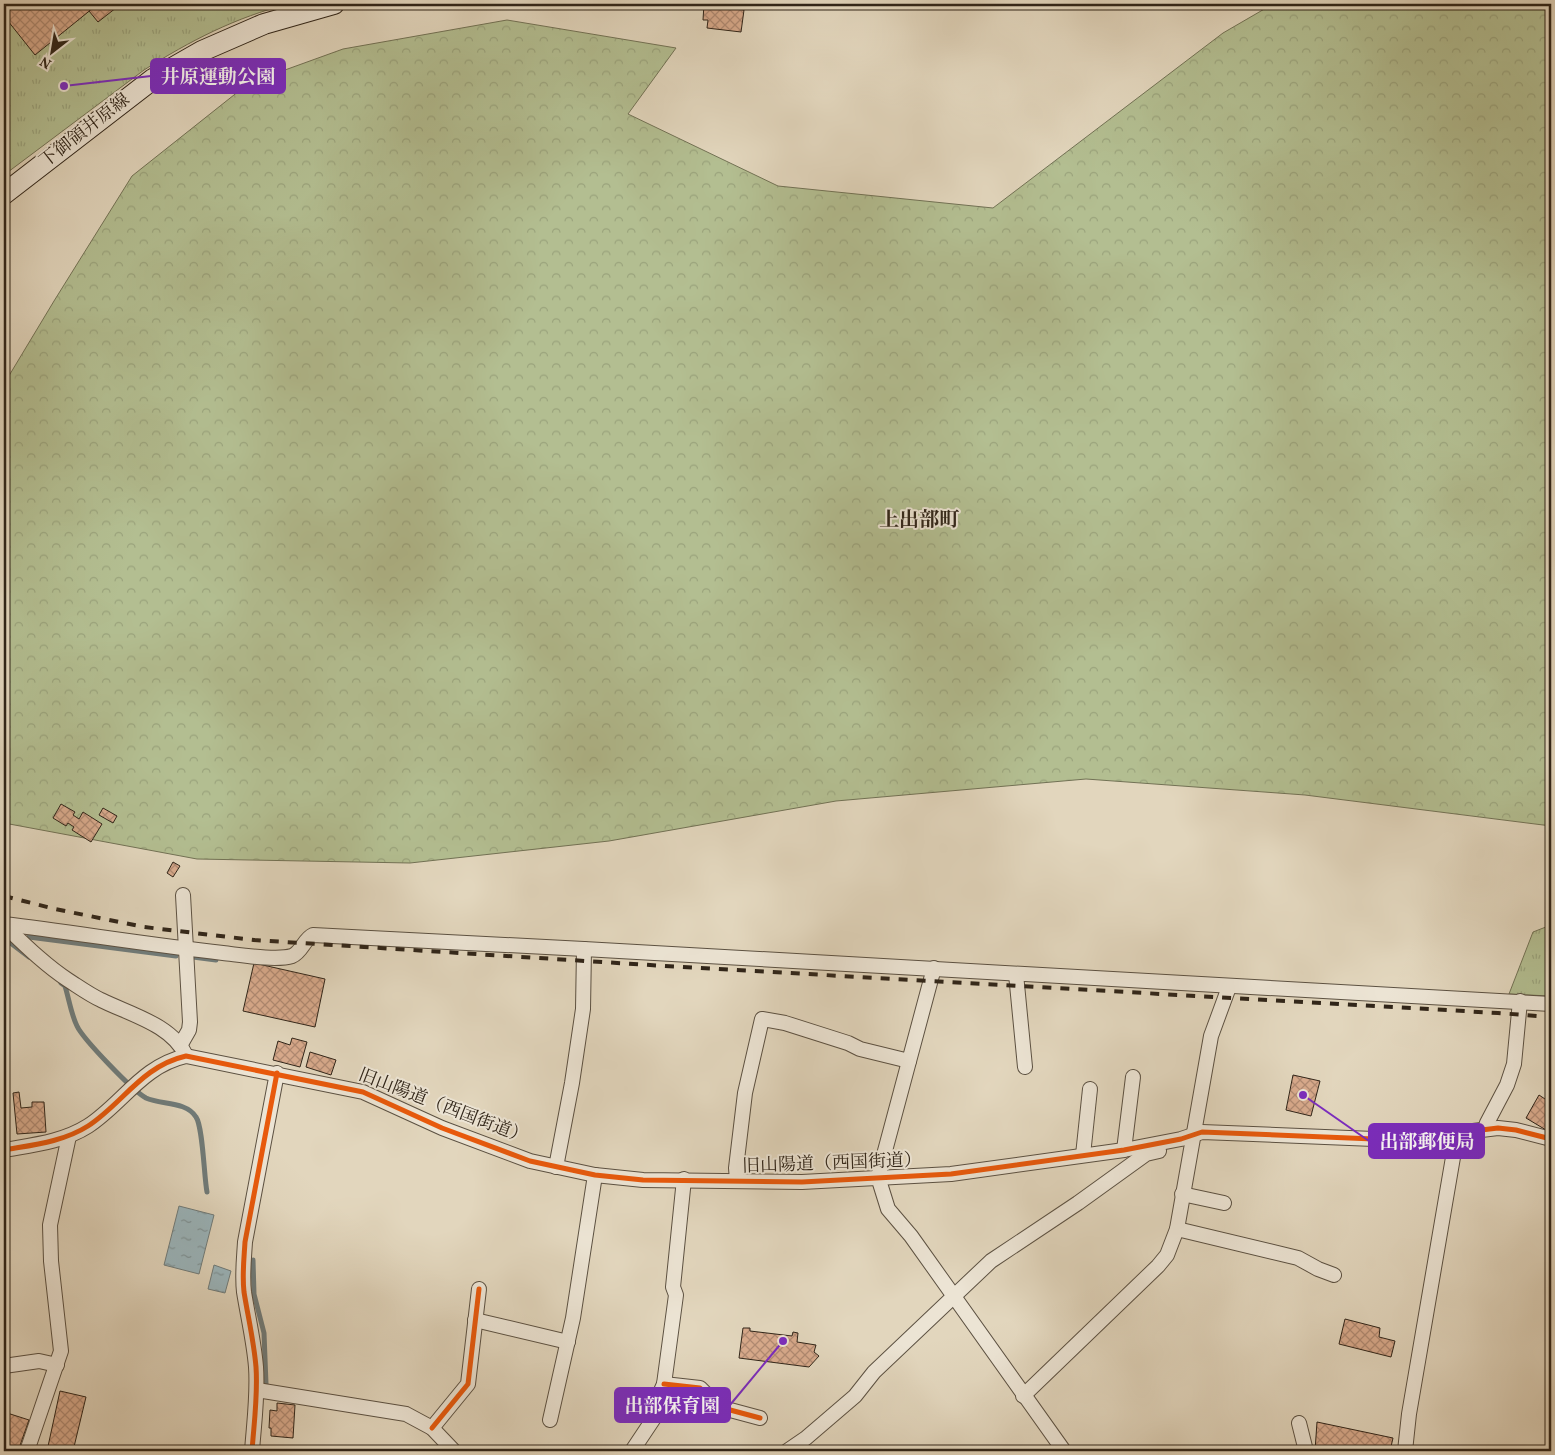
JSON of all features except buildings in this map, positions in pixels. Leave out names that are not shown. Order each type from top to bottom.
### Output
[{"type":"main road","name":"下御領井原線","points":[[4,194],[153,79],[202,51],[264,24],[334,4]]},
{"type":"street","points":[[183,895],[190,1022],[183,1050]]},
{"type":"street","points":[[4,924],[186,949],[283,958],[298,953],[310,936],[313,935],[934,968],[1229,987],[1551,1004]]},
{"type":"street","points":[[4,924],[38,957],[66,979],[99,1000],[157,1026],[170,1034],[183,1050]]},
{"type":"street","points":[[556,1167],[572,1083],[583,1009],[584,949]]},
{"type":"street","points":[[934,968],[878,1177],[888,1209],[911,1236],[1023,1396],[1064,1451]]},
{"type":"street","points":[[1016,974],[1025,1067]]},
{"type":"street","points":[[1023,1396],[1158,1266],[1167,1255],[1176,1229],[1211,1036],[1229,987]]},
{"type":"street","points":[[1485,1129],[1486,1123],[1507,1085],[1514,1064],[1520,1001]]},
{"type":"street","points":[[737,1180],[736,1168],[745,1093],[762,1019],[785,1023],[848,1042],[860,1049],[909,1061]]},
{"type":"street","name":"旧山陽道（西国街道）","points":[[70,1136],[98,1118],[153,1069],[183,1050],[277,1074],[362,1092],[442,1128],[530,1161],[595,1175],[643,1180],[802,1182],[951,1174],[1124,1150],[1181,1139],[1202,1132],[1398,1140],[1485,1129],[1516,1130],[1551,1139]]},
{"type":"street","points":[[252,1451],[257,1390],[253,1336],[244,1291],[243,1265],[245,1242],[277,1074]]},
{"type":"street","points":[[1124,1150],[1133,1077]]},
{"type":"street","points":[[1084,1155],[1090,1089]]},
{"type":"street","points":[[1405,1451],[1409,1414],[1457,1134]]},
{"type":"street","points":[[787,1451],[855,1396],[874,1372],[990,1261],[1078,1203],[1146,1154],[1178,1148],[1193,1135]]},
{"type":"street","points":[[4,1150],[70,1136],[50,1225],[51,1261],[61,1351],[27,1451]]},
{"type":"street","points":[[550,1420],[573,1318],[595,1175]]},
{"type":"street","points":[[632,1451],[656,1414],[660,1393],[664,1384],[676,1295],[674,1287],[684,1180]]},
{"type":"street","points":[[1182,1194],[1224,1203]]},
{"type":"street","points":[[1176,1229],[1298,1258],[1334,1275]]},
{"type":"street","points":[[432,1428],[468,1384],[479,1289]]},
{"type":"street","points":[[475,1320],[568,1342]]},
{"type":"street","points":[[4,1366],[39,1361],[57,1365]]},
{"type":"street","points":[[664,1384],[700,1388],[719,1407],[760,1418]]},
{"type":"street","points":[[257,1390],[406,1414],[432,1428],[454,1451]]},
{"type":"street","points":[[1299,1423],[1306,1451]]},
{"type":"green space","points":[[4,4],[289,4],[269,9],[232,23],[161,59],[4,175]]},
{"type":"green space","points":[[1273,4],[1551,4],[1551,826],[1305,795],[1086,779],[836,801],[609,841],[410,863],[197,859],[4,823],[4,384],[132,176],[249,83],[343,49],[507,20],[676,48],[628,114],[778,186],[993,208],[1223,33]]},
{"type":"green space","points":[[1551,925],[1551,990],[1549,996],[1509,994],[1533,932]]},
{"type":"water","points":[[179,1206],[214,1215],[199,1274],[164,1265]]},
{"type":"water","points":[[214,1265],[231,1271],[225,1293],[208,1289]]},
{"type":"waterway","points":[[29,937],[176,956]]},
{"type":"waterway","points":[[4,938],[29,957]]},
{"type":"waterway","points":[[193,957],[216,960]]},
{"type":"waterway","points":[[61,983],[65,986],[73,1017],[81,1033],[120,1076],[146,1098],[186,1108],[196,1117],[200,1131],[207,1192]]},
{"type":"waterway","points":[[253,1260],[254,1294],[264,1333],[266,1384]]},
{"type":"railway","points":[[4,896],[55,909],[144,927],[254,940],[665,966],[1551,1017]]},
{"type":"cycle path","points":[[4,1150],[47,1142],[68,1136],[88,1126],[112,1107],[145,1076],[171,1061],[186,1056],[363,1092],[442,1128],[530,1161],[595,1175],[643,1180],[802,1182],[951,1174],[1124,1150],[1181,1139],[1202,1132],[1398,1140],[1498,1128],[1516,1130],[1551,1139]]},
{"type":"cycle path","points":[[252,1451],[256,1409],[256,1367],[244,1292],[245,1242],[277,1073]]},
{"type":"cycle path","points":[[432,1428],[468,1384],[479,1289]]},
{"type":"cycle path","points":[[664,1384],[700,1388],[719,1407],[760,1418]]},
{"type":"place","name":"井原運動公園","points":[[64,86]]},
{"type":"place","name":"出部郵便局","points":[[1303,1095]]},
{"type":"place","name":"出部保育園","points":[[783,1341]]},
{"type":"district","name":"上出部町","points":[[919,521]]}]
